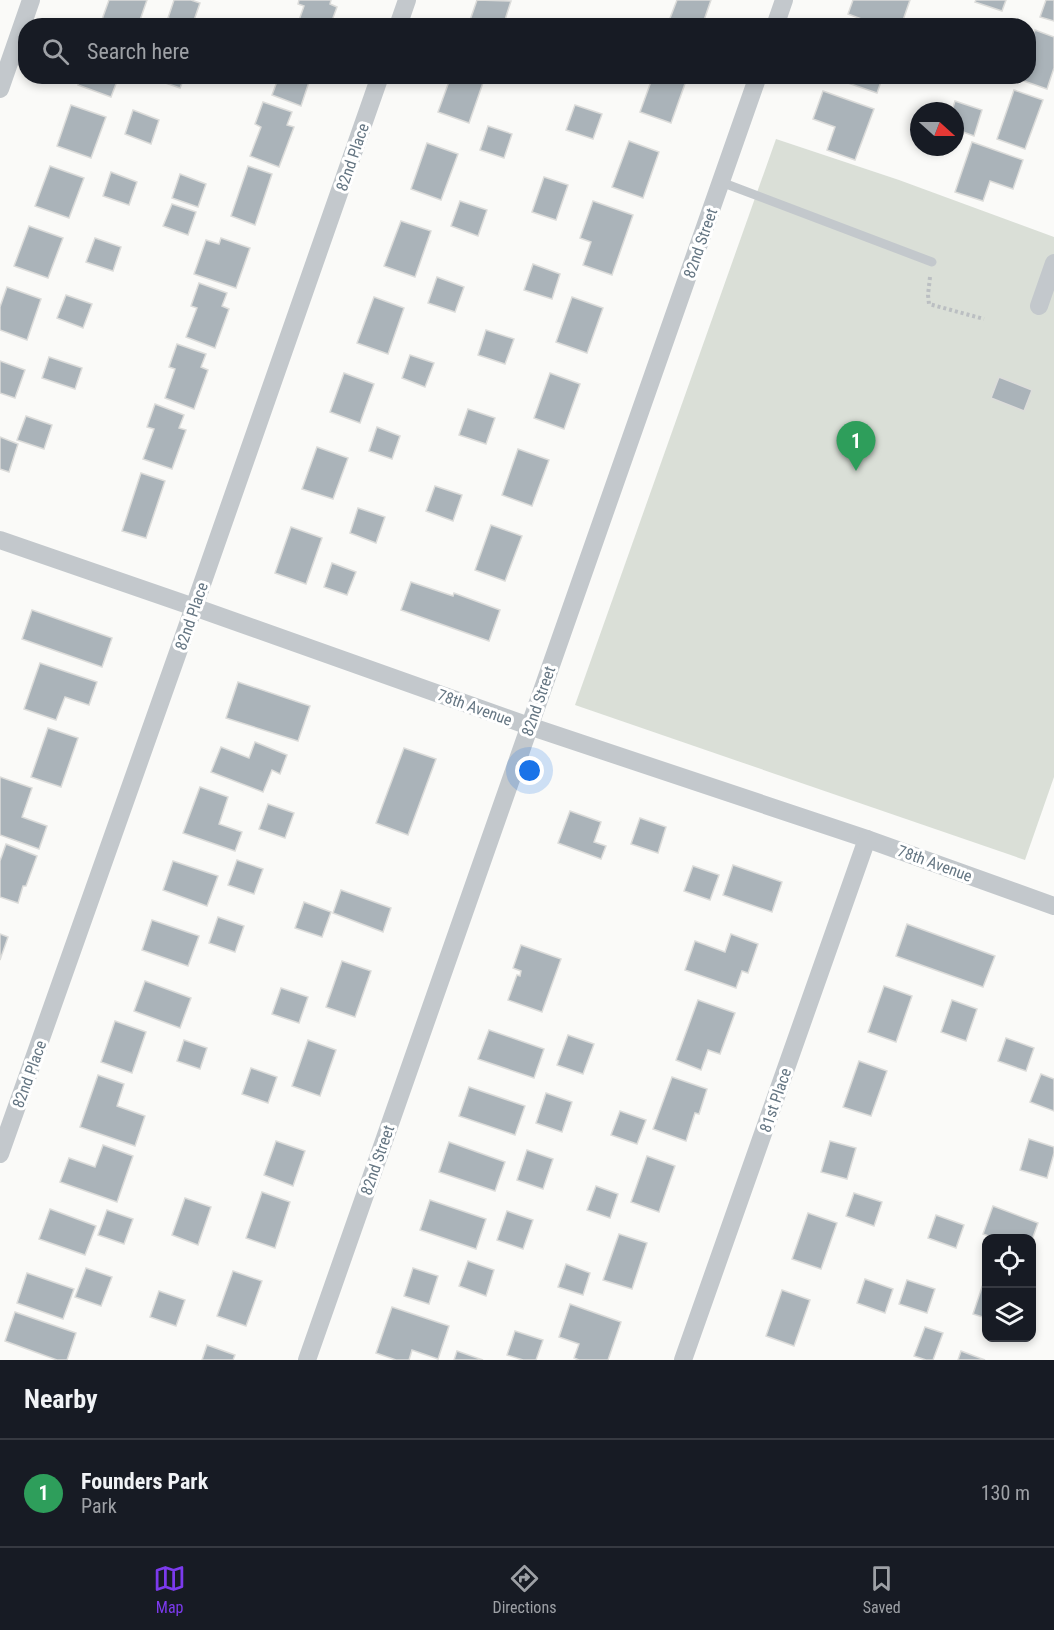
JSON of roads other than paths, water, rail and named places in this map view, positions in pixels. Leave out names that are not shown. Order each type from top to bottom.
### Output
[{"type":"street","points":[[25,18],[31,0]]},
{"type":"street","points":[[401,18],[407,0]]},
{"type":"street","points":[[778,18],[784,0]]},
{"type":"street","points":[[0,89],[18,37]]},
{"type":"street","name":"82nd Place","points":[[0,1154],[377,84]]},
{"type":"street","name":"82nd Street","points":[[307,1360],[755,84]]},
{"type":"street","points":[[1039,306],[1054,262]]},
{"type":"street","name":"78th Avenue","points":[[0,540],[529,726],[867,839],[1054,906]]},
{"type":"street","name":"81st Place","points":[[683,1360],[867,839]]},
{"type":"lane","points":[[721,182],[932,262]]},
{"type":"place","name":"Founders Park","points":[[856,471]]}]
